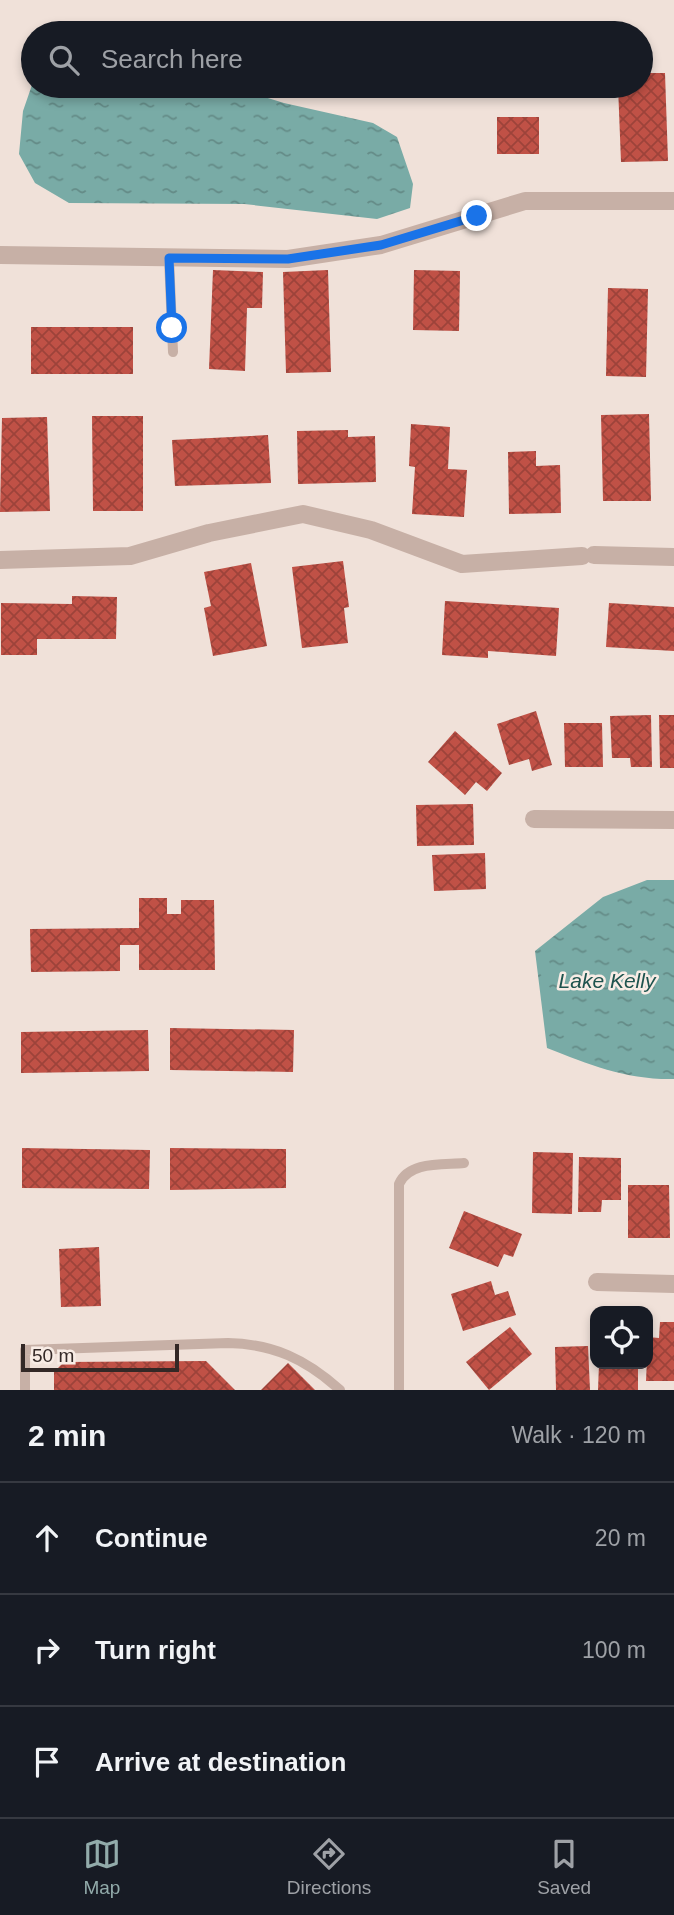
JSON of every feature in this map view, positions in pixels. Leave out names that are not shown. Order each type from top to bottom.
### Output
[{"type":"street","points":[[0,255],[288,259],[368,248],[525,201],[674,201]]},
{"type":"street","points":[[0,560],[130,556],[209,533],[303,514],[371,530],[462,564],[588,556],[674,557]]},
{"type":"street","points":[[534,819],[674,820]]},
{"type":"street","points":[[597,1282],[674,1284]]},
{"type":"lane","points":[[169,258],[173,352]]},
{"type":"lane","points":[[399,1390],[399,1184],[405,1175],[417,1168],[464,1163]]},
{"type":"lane","points":[[25,1390],[25,1350],[228,1343],[258,1344],[283,1351],[320,1372],[340,1390]]},
{"type":"water","points":[[27,98],[268,98],[373,123],[397,137],[413,184],[410,208],[377,219],[244,204],[69,203],[35,183],[19,154],[23,111]]},
{"type":"water","name":"Lake Kelly","points":[[647,880],[674,880],[674,1079],[624,1074],[547,1048],[535,951],[603,897]]},
{"type":"building","points":[[653,73],[665,73],[668,161],[621,162],[618,98],[653,98]]},
{"type":"building","points":[[497,117],[539,117],[539,154],[497,154]]},
{"type":"building","points":[[213,270],[263,272],[262,308],[247,308],[245,371],[209,369]]},
{"type":"building","points":[[328,270],[331,372],[286,373],[283,272]]},
{"type":"building","points":[[414,270],[460,271],[459,331],[413,330]]},
{"type":"building","points":[[608,288],[648,289],[646,377],[606,376]]},
{"type":"building","points":[[31,327],[133,327],[133,374],[31,374]]},
{"type":"building","points":[[649,414],[651,501],[603,501],[601,415]]},
{"type":"building","points":[[92,416],[143,416],[143,511],[93,511]]},
{"type":"building","points":[[47,417],[50,511],[0,512],[2,418]]},
{"type":"building","points":[[411,424],[450,427],[448,469],[467,470],[464,517],[412,514],[415,467],[409,466]]},
{"type":"building","points":[[348,430],[348,437],[375,436],[376,482],[298,484],[297,431]]},
{"type":"building","points":[[268,435],[271,483],[175,486],[172,440]]},
{"type":"building","points":[[536,451],[536,466],[560,465],[561,513],[509,514],[508,452]]},
{"type":"building","points":[[343,561],[349,607],[344,608],[348,643],[302,648],[292,567]]},
{"type":"building","points":[[251,563],[267,646],[213,656],[204,608],[211,606],[204,572]]},
{"type":"building","points":[[72,596],[117,597],[116,639],[37,639],[37,655],[1,655],[1,603],[72,604]]},
{"type":"building","points":[[445,601],[559,608],[556,656],[488,651],[488,658],[442,655]]},
{"type":"building","points":[[609,603],[674,607],[674,651],[606,647]]},
{"type":"building","points":[[536,711],[552,765],[532,771],[529,759],[509,765],[497,724]]},
{"type":"building","points":[[651,715],[652,767],[631,767],[630,758],[612,758],[610,716]]},
{"type":"building","points":[[659,715],[674,715],[674,768],[660,768]]},
{"type":"building","points":[[564,723],[602,723],[603,767],[565,767]]},
{"type":"building","points":[[455,731],[502,773],[487,791],[476,782],[465,795],[428,762]]},
{"type":"building","points":[[473,804],[474,845],[417,846],[416,805]]},
{"type":"building","points":[[485,853],[486,889],[434,891],[432,855]]},
{"type":"building","points":[[139,898],[167,898],[167,914],[181,914],[181,900],[214,900],[215,970],[139,970],[139,945],[120,945],[120,971],[31,972],[30,929],[139,928]]},
{"type":"building","points":[[170,1028],[294,1030],[293,1072],[170,1070]]},
{"type":"building","points":[[148,1030],[149,1071],[21,1073],[21,1032]]},
{"type":"building","points":[[22,1148],[150,1150],[149,1189],[22,1188]]},
{"type":"building","points":[[170,1148],[286,1149],[286,1188],[170,1190]]},
{"type":"building","points":[[533,1152],[573,1153],[572,1214],[532,1213]]},
{"type":"building","points":[[579,1157],[621,1158],[621,1200],[602,1200],[601,1212],[578,1212]]},
{"type":"building","points":[[628,1185],[669,1185],[670,1238],[628,1238]]},
{"type":"building","points":[[464,1211],[522,1234],[513,1257],[504,1254],[498,1267],[449,1248]]},
{"type":"building","points":[[99,1247],[101,1306],[61,1307],[59,1249]]},
{"type":"building","points":[[491,1281],[495,1295],[508,1291],[516,1315],[463,1331],[451,1294]]},
{"type":"building","points":[[660,1322],[674,1322],[674,1381],[646,1381],[647,1369],[653,1369],[653,1337],[659,1338]]},
{"type":"building","points":[[510,1327],[532,1354],[489,1390],[466,1362]]},
{"type":"building","points":[[588,1346],[590,1390],[556,1390],[555,1347]]},
{"type":"building","points":[[206,1361],[235,1390],[54,1390],[54,1372],[64,1362]]},
{"type":"building","points":[[288,1363],[315,1390],[261,1390]]},
{"type":"building","points":[[599,1369],[638,1369],[638,1390],[598,1390]]},
{"type":"route","points":[[172,328],[169,258],[288,259],[368,248],[477,216]]}]
